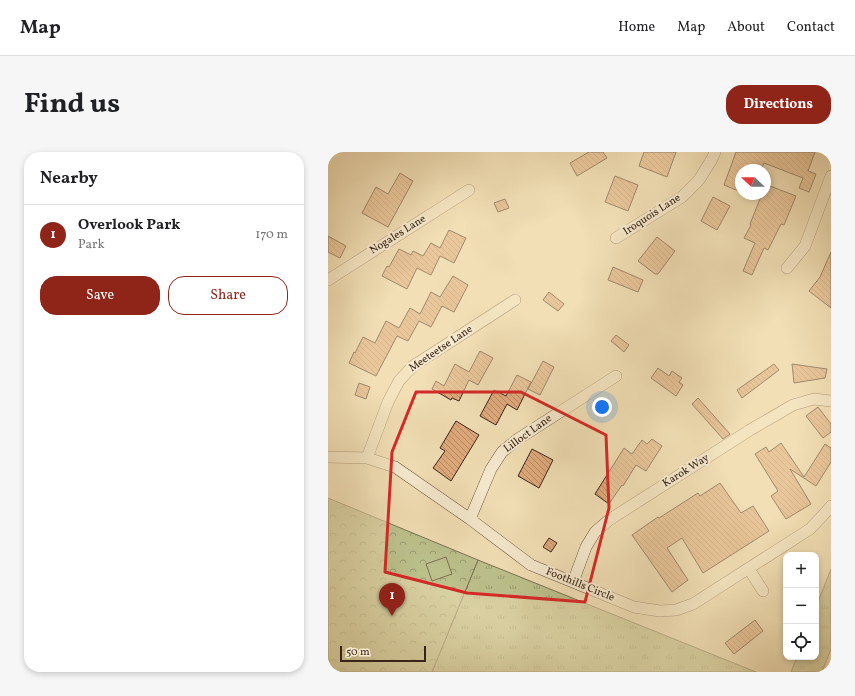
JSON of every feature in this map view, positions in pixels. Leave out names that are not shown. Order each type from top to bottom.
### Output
[{"type":"street","name":"Iroquois Lane","points":[[616,238],[682,196],[699,180],[715,152]]},
{"type":"street","points":[[787,268],[805,246],[831,176]]},
{"type":"street","name":"Nogales Lane","points":[[328,280],[469,190]]},
{"type":"street","name":"Meeteetse Lane","points":[[367,458],[388,402],[399,381],[413,366],[515,300]]},
{"type":"street","name":"Lilloct Lane","points":[[470,519],[491,469],[502,452],[518,439],[616,376]]},
{"type":"street","name":"Karok Way","points":[[573,582],[586,547],[595,532],[609,520],[750,430],[793,405],[814,399],[831,402]]},
{"type":"street","name":"Foothills Circle","points":[[328,457],[367,458],[394,467],[470,519],[531,565],[634,607],[660,611],[676,610],[693,604],[810,529],[831,506]]},
{"type":"street","points":[[749,569],[763,591]]},
{"type":"highlighted area","points":[[416,392],[521,392],[606,435],[609,508],[585,602],[467,593],[385,572],[392,452]]},
{"type":"green space","points":[[328,498],[478,560],[432,672],[328,672]]},
{"type":"green space","points":[[446,557],[452,574],[432,581],[426,564]]},
{"type":"green space","points":[[478,560],[756,672],[432,672]]},
{"type":"green space","points":[[831,569],[831,649],[822,672],[791,672],[796,660],[819,660],[819,599]]},
{"type":"building","points":[[589,152],[603,152],[607,158],[577,176],[570,163]]},
{"type":"building","points":[[644,152],[676,152],[667,177],[639,166]]},
{"type":"building","points":[[736,152],[815,152],[808,171],[816,174],[809,192],[799,188],[803,178],[771,166],[771,164],[764,163],[735,164],[735,190],[724,185]]},
{"type":"building","points":[[400,173],[413,181],[388,227],[362,213],[376,187],[388,194]]},
{"type":"building","points":[[615,176],[638,185],[628,211],[605,202]]},
{"type":"building","points":[[771,186],[796,196],[784,225],[781,224],[768,250],[764,248],[752,275],[743,271],[755,243],[744,238],[751,225],[750,224],[760,200],[771,200]]},
{"type":"building","points":[[713,197],[730,206],[717,230],[701,221]]},
{"type":"building","points":[[505,199],[509,208],[498,212],[494,203]]},
{"type":"building","points":[[449,230],[466,238],[454,263],[440,256],[431,275],[417,268],[407,289],[382,276],[399,249],[411,255],[413,251],[423,256],[431,243],[440,248]]},
{"type":"building","points":[[328,236],[346,246],[340,258],[328,252]]},
{"type":"building","points":[[657,237],[675,251],[658,274],[655,274],[638,261]]},
{"type":"building","points":[[831,252],[831,308],[809,291],[820,277]]},
{"type":"building","points":[[613,267],[643,280],[638,292],[608,280]]},
{"type":"building","points":[[453,276],[468,285],[454,312],[442,306],[431,327],[419,321],[408,341],[397,336],[376,376],[349,363],[363,337],[375,343],[386,321],[399,328],[410,308],[420,314],[431,292],[440,297]]},
{"type":"building","points":[[549,292],[564,304],[558,311],[543,300]]},
{"type":"building","points":[[616,335],[629,345],[624,352],[611,341]]},
{"type":"building","points":[[480,351],[493,358],[478,385],[469,380],[459,401],[452,398],[451,400],[432,389],[436,381],[444,386],[455,364],[469,372]]},
{"type":"building","points":[[543,361],[554,367],[540,395],[528,389]]},
{"type":"building","points":[[774,364],[779,370],[742,398],[737,390]]},
{"type":"building","points":[[792,364],[827,369],[825,378],[794,383]]},
{"type":"building","points":[[658,368],[669,376],[672,371],[682,378],[679,382],[683,385],[676,396],[651,378]]},
{"type":"building","points":[[517,375],[531,382],[517,410],[507,404],[496,425],[480,416],[494,390],[506,396]]},
{"type":"building","points":[[359,383],[370,387],[366,399],[355,395]]},
{"type":"building","points":[[698,398],[730,434],[723,439],[692,404]]},
{"type":"building","points":[[818,407],[831,424],[831,432],[823,438],[806,416]]},
{"type":"building","points":[[456,421],[479,435],[451,481],[433,468],[445,451],[440,448]]},
{"type":"building","points":[[652,439],[662,446],[646,471],[636,465],[623,486],[622,485],[609,504],[595,494],[624,448],[632,454],[642,440],[647,444]]},
{"type":"building","points":[[781,443],[804,477],[825,444],[831,448],[831,462],[816,486],[790,469],[811,504],[786,519],[771,496],[778,491],[755,454],[766,447],[769,452]]},
{"type":"building","points":[[532,449],[553,460],[539,488],[518,476]]},
{"type":"building","points":[[720,483],[741,513],[753,506],[769,531],[703,573],[682,538],[667,548],[688,580],[672,592],[632,535],[658,517],[659,518],[698,493],[700,496]]},
{"type":"building","points":[[549,538],[557,543],[551,552],[543,547]]},
{"type":"building","points":[[755,620],[763,631],[734,654],[725,643]]},
{"type":"place","name":"Overlook Park","points":[[392,616]]}]
